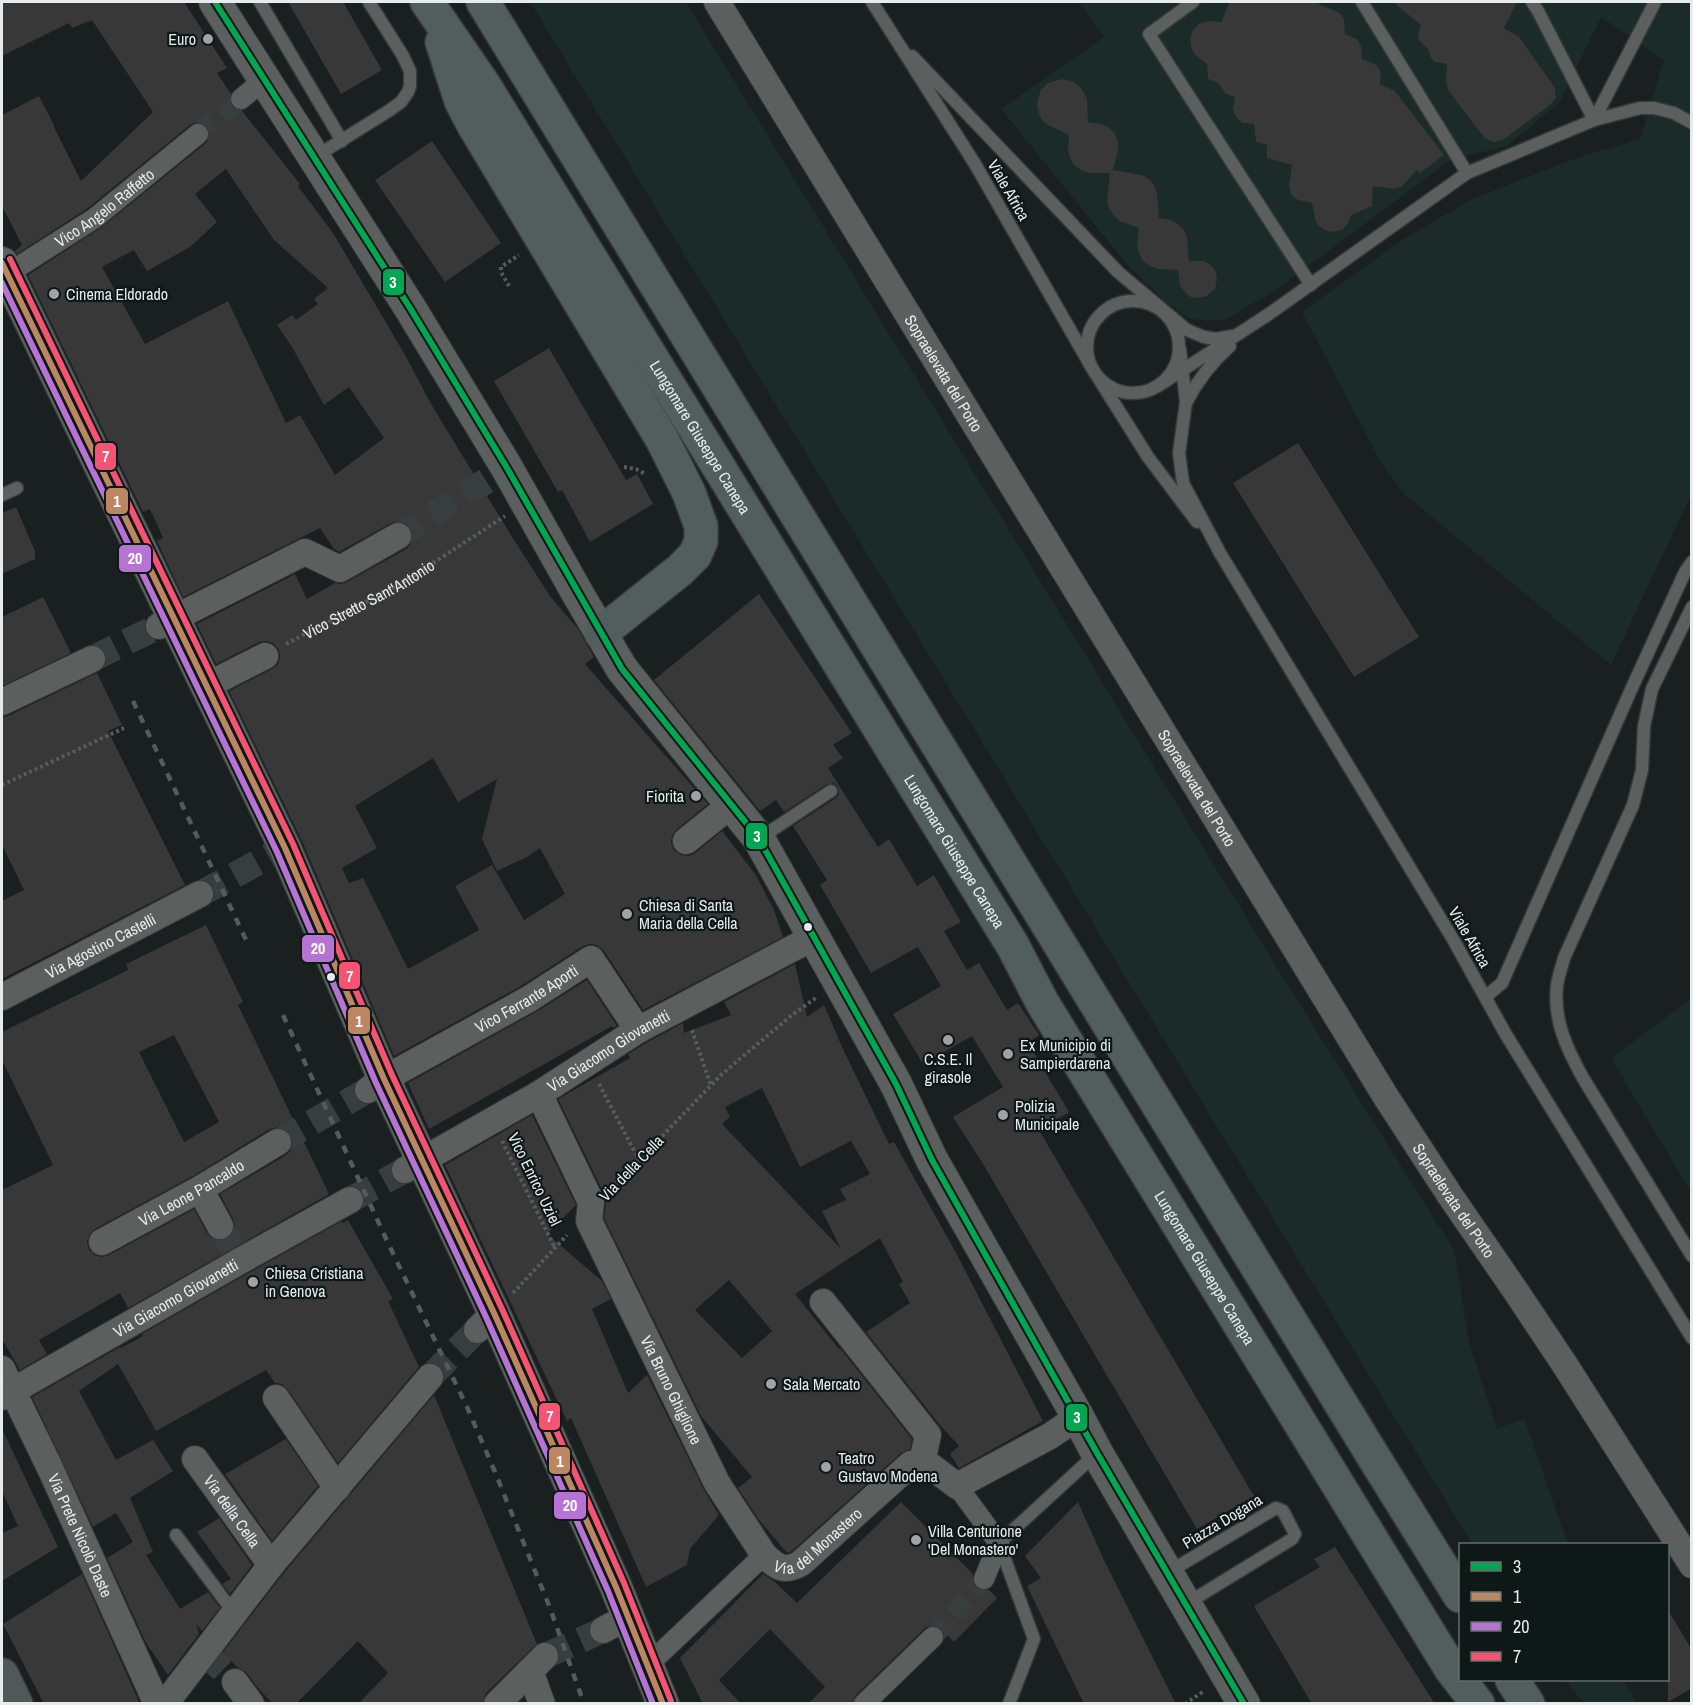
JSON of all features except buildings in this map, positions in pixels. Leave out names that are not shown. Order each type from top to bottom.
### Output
[{"type":"highway","points":[[483,2],[1459,1593]]},
{"type":"highway","points":[[429,4],[461,101],[662,439],[689,493],[701,526],[701,541],[695,555],[680,570],[601,633]]},
{"type":"highway","name":"Lungomare Giuseppe Canepa","points":[[429,4],[496,105],[1013,946],[1042,1002],[1459,1679]]},
{"type":"highway","points":[[1451,1669],[1461,1704]]},
{"type":"highway","name":"Lungomare Giuseppe Canepa","points":[[1460,1681],[1478,1704]]},
{"type":"highway","points":[[1513,1681],[1528,1704]]},
{"type":"main road","points":[[2,1675],[16,1704]]},
{"type":"street","points":[[215,2],[410,308],[527,502],[622,669],[759,839],[896,1084],[932,1160],[1097,1453],[1244,1704]]},
{"type":"street","name":"Sopraelevata del Porto","points":[[717,2],[1386,1097],[1559,1356],[1692,1565]]},
{"type":"street","points":[[241,99],[265,79]]},
{"type":"street","name":"Vico Angelo Raffetto","points":[[6,280],[95,218],[198,134]]},
{"type":"street","points":[[6,280],[85,456],[167,622],[206,686],[281,850],[376,1084],[486,1321],[616,1587],[615,1623],[648,1665],[663,1704]]},
{"type":"street","points":[[167,622],[305,552],[340,569],[398,536]]},
{"type":"street","points":[[206,686],[264,656]]},
{"type":"street","points":[[2,702],[92,658]]},
{"type":"street","points":[[686,841],[732,804]]},
{"type":"street","name":"Via Agostino Castelli","points":[[2,997],[200,894]]},
{"type":"street","name":"Via Giacomo Giovanetti","points":[[413,1165],[539,1094],[638,1030],[814,937]]},
{"type":"street","name":"Vico Ferrante Aporti","points":[[376,1084],[530,999],[591,959],[638,1030]]},
{"type":"street","name":"Via Bruno Ghiglione","points":[[539,1094],[591,1203],[590,1215],[717,1484],[764,1555]]},
{"type":"street","name":"Via Leone Pancaldo","points":[[102,1242],[200,1189],[278,1142]]},
{"type":"street","points":[[200,1189],[220,1226]]},
{"type":"street","name":"Via Giacomo Giovanetti","points":[[5,1385],[350,1200]]},
{"type":"street","points":[[823,1302],[928,1435],[922,1462],[957,1486],[999,1543],[984,1579]]},
{"type":"street","name":"Via della Cella","points":[[165,1704],[271,1565],[430,1377]]},
{"type":"street","name":"Via Prete Nicolò Daste","points":[[5,1385],[55,1479],[158,1704]]},
{"type":"street","points":[[276,1398],[337,1488]]},
{"type":"street","points":[[957,1486],[1050,1436],[1078,1417]]},
{"type":"street","name":"Via della Cella","points":[[195,1459],[271,1565]]},
{"type":"street","name":"Via del Monastero","points":[[764,1555],[779,1567],[790,1569],[795,1567],[911,1464],[922,1462]]},
{"type":"street","points":[[648,1665],[764,1555]]},
{"type":"street","points":[[864,1704],[933,1637]]},
{"type":"street","points":[[497,1704],[538,1663],[542,1704]]},
{"type":"street","points":[[236,1682],[251,1704]]},
{"type":"lane","points":[[260,2],[342,141]]},
{"type":"lane","points":[[314,158],[401,102],[408,92],[410,71],[369,2]]},
{"type":"lane","name":"Viale Africa","points":[[872,2],[975,164],[1092,368],[1148,457],[1220,553]]},
{"type":"lane","points":[[1194,2],[1149,34],[1311,285]]},
{"type":"lane","points":[[1362,2],[1467,173]]},
{"type":"lane","points":[[1532,2],[1594,120]]},
{"type":"lane","points":[[1594,120],[1655,2]]},
{"type":"lane","name":"Viale Africa","points":[[891,33],[1118,272],[1173,322],[1179,335],[1185,404],[1179,453],[1183,483],[1220,553],[1388,831],[1512,1043],[1692,1338]]},
{"type":"lane","points":[[1158,386],[1252,326],[1467,173],[1594,120],[1641,108],[1654,108],[1674,113],[1692,123]]},
{"type":"lane","name":"Viale Africa","points":[[1158,386],[1144,392],[1129,393],[1107,385],[1092,368],[1087,352],[1088,337],[1094,322],[1105,310],[1118,303],[1134,300],[1150,303],[1164,312]]},
{"type":"lane","points":[[1164,312],[1187,330],[1204,337],[1216,339],[1235,336]]},
{"type":"lane","name":"Viale Africa","points":[[1185,404],[1207,368],[1252,326]]},
{"type":"lane","points":[[1158,386],[1170,376],[1177,363],[1180,349]]},
{"type":"lane","points":[[2,495],[17,488]]},
{"type":"lane","points":[[1485,997],[1502,983],[1630,692],[1685,572],[1692,562]]},
{"type":"lane","points":[[1692,607],[1652,689],[1644,726],[1642,770],[1633,806],[1564,958],[1557,984],[1556,1005],[1562,1034],[1583,1078],[1692,1256]]},
{"type":"lane","points":[[759,839],[831,790]]},
{"type":"lane","points":[[1009,1704],[1034,1639],[999,1543],[1097,1453]]},
{"type":"lane","name":"Piazza Dogana","points":[[1167,1574],[1276,1508],[1283,1511],[1295,1534],[1292,1539],[1185,1605]]},
{"type":"lane","points":[[176,1535],[234,1613]]},
{"type":"path","points":[[624,467],[643,472],[650,478]]},
{"type":"path","name":"Vico Stretto Sant'Antonio","points":[[264,656],[404,582],[527,502]]},
{"type":"path","points":[[2,785],[124,728]]},
{"type":"path","points":[[685,1006],[711,1086]]},
{"type":"path","name":"Via della Cella","points":[[486,1321],[555,1248],[590,1215],[639,1160],[722,1074],[792,1015]]},
{"type":"path","points":[[588,1063],[639,1160]]},
{"type":"path","name":"Vico Enrico Uziel","points":[[493,1121],[555,1248]]},
{"type":"shaded area","points":[[530,2],[686,2],[1279,971],[1454,1250],[1469,1342],[1497,1429],[1524,1418],[1568,1543],[1471,1543]]},
{"type":"shaded area","points":[[1079,2],[1691,2],[1691,495],[1611,665],[1404,494],[1380,461],[1302,312],[1405,238],[1474,198],[1579,157],[1640,139],[1664,60],[1601,17],[1560,102],[1507,146],[1452,159],[1277,289],[1227,319],[1207,321],[1188,318],[1164,300],[1128,266],[1001,109],[1104,37]]},
{"type":"shaded area","points":[[1691,999],[1691,1192],[1611,1058]]},
{"type":"shaded area","points":[[1566,1681],[1624,1681],[1637,1703],[1584,1703]]},
{"type":"tunnel","points":[[198,134],[241,99]]},
{"type":"tunnel","points":[[398,536],[507,468]]},
{"type":"tunnel","points":[[92,659],[159,626]]},
{"type":"tunnel","points":[[200,894],[277,852]]},
{"type":"tunnel","points":[[278,1142],[368,1090]]},
{"type":"tunnel","points":[[350,1200],[405,1170]]},
{"type":"tunnel","points":[[220,1226],[240,1261]]},
{"type":"tunnel","points":[[430,1377],[477,1330]]},
{"type":"tunnel","points":[[933,1637],[984,1579]]},
{"type":"tunnel","points":[[545,1656],[603,1630]]},
{"type":"tunnel","points":[[204,1652],[235,1682]]},
{"type":"railway","points":[[133,701],[247,942]]},
{"type":"railway","points":[[283,1015],[388,1243],[467,1407],[550,1608],[584,1704]]},
{"type":"transit line","name":"3","points":[[215,2],[410,308],[507,468],[622,669],[759,839],[896,1084],[932,1160],[1097,1453],[1244,1704]]},
{"type":"transit line","name":"7","points":[[10,259],[293,844],[392,1075],[502,1309],[624,1583],[671,1701]]},
{"type":"transit line","name":"1","points":[[2,263],[285,848],[384,1079],[494,1313],[616,1587],[663,1704]]},
{"type":"transit line","name":"20","points":[[2,283],[277,852],[376,1083],[486,1317],[608,1591],[653,1704]]},
{"type":"place","name":"Euro","points":[[208,39]]},
{"type":"place","name":"Cinema Eldorado","points":[[54,294]]},
{"type":"place","name":"Fiorita","points":[[696,796]]},
{"type":"place","name":"Chiesa di Santa Maria della Cella","points":[[627,914]]},
{"type":"place","name":"C.S.E. Il girasole","points":[[948,1040]]},
{"type":"place","name":"Ex Municipio di Sampierdarena","points":[[1008,1054]]},
{"type":"place","name":"Polizia Municipale","points":[[1003,1115]]},
{"type":"place","name":"Chiesa Cristiana in Genova","points":[[253,1282]]},
{"type":"place","name":"Sala Mercato","points":[[771,1384]]},
{"type":"place","name":"Teatro Gustavo Modena","points":[[826,1467]]},
{"type":"place","name":"Villa Centurione 'Del Monastero'","points":[[916,1540]]}]
